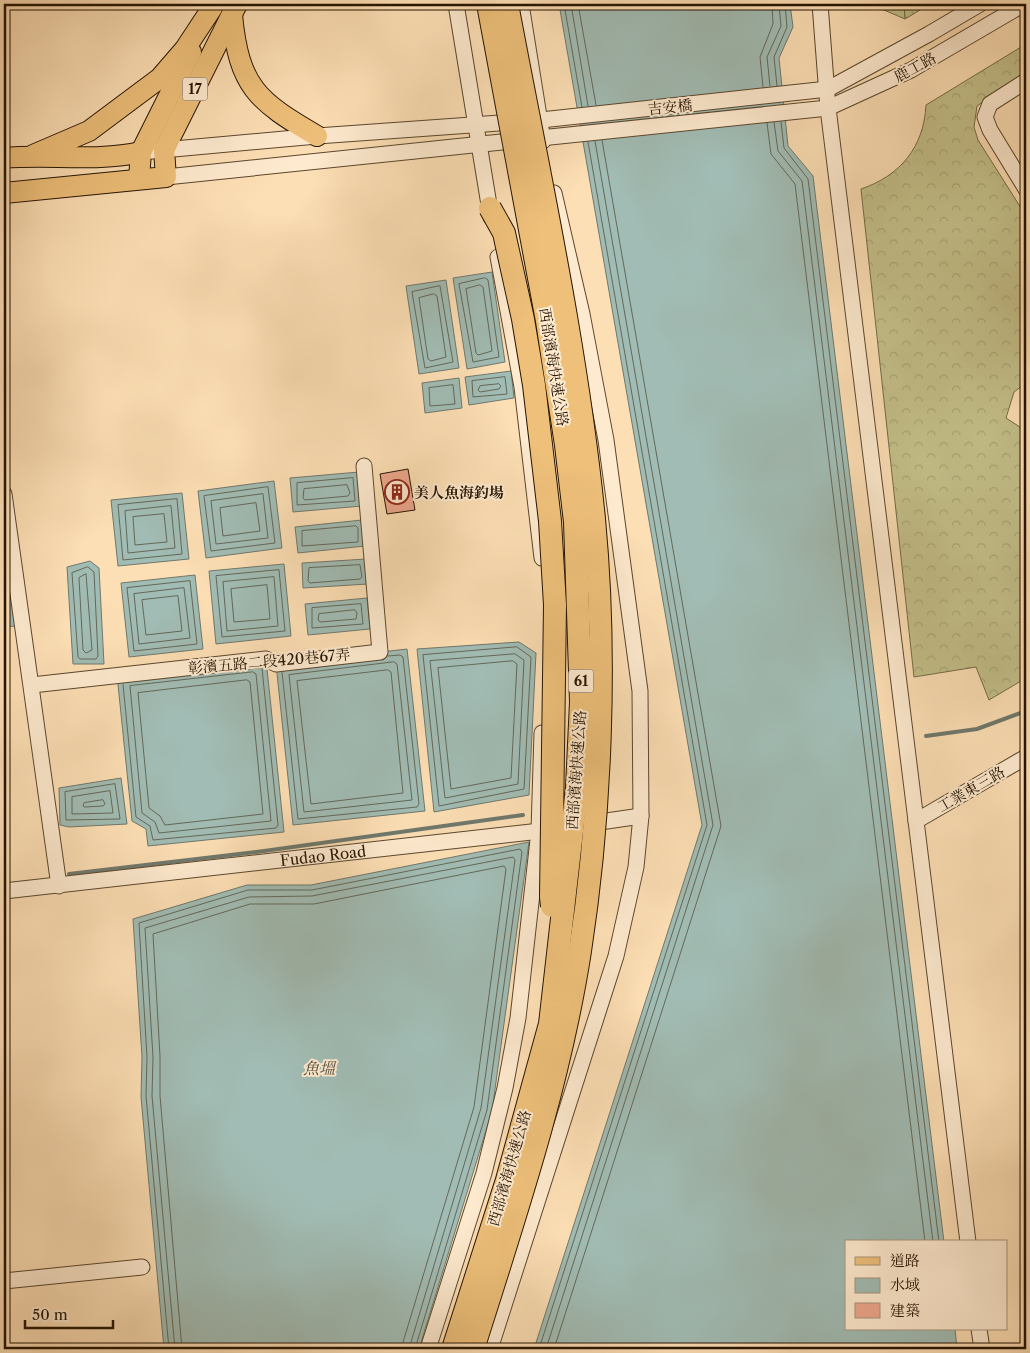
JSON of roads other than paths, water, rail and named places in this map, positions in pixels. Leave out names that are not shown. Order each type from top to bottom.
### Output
[{"type":"highway","name":"西部濱海快速公路","points":[[453,1349],[506,1180],[550,1024],[577,787],[581,702],[575,522],[547,321],[488,4]]},
{"type":"highway","name":"西部濱海快速公路","points":[[473,1349],[525,1185],[566,1026],[580,950],[591,849],[601,701],[594,522],[578,386],[507,4]]},
{"type":"highway","points":[[555,199],[556,247],[584,380],[603,519],[611,703],[604,871],[595,916],[580,950]]},
{"type":"highway","points":[[490,208],[504,233],[523,319],[534,385],[550,521],[555,605],[551,897],[560,942]]},
{"type":"main road","name":"17","points":[[139,179],[142,152],[214,6]]},
{"type":"main road","points":[[32,155],[89,131],[160,78],[185,49],[214,6]]},
{"type":"main road","name":"17","points":[[164,150],[235,10]]},
{"type":"main road","points":[[235,10],[235,46],[239,61],[256,94],[285,118],[316,136]]},
{"type":"main road","points":[[4,192],[166,177],[164,150]]},
{"type":"main road","points":[[4,158],[32,155],[123,156],[142,152]]},
{"type":"street","points":[[428,1349],[484,1173],[505,1088],[518,1018],[539,831],[546,605],[522,387],[456,4]]},
{"type":"street","points":[[490,1349],[616,956],[636,868],[641,816],[640,691],[607,450],[582,314],[543,138],[521,4]]},
{"type":"street","points":[[820,4],[828,108],[968,1240]]},
{"type":"street","name":"鹿工路","points":[[798,94],[828,90],[980,4]]},
{"type":"street","name":"鹿工路","points":[[799,112],[828,108],[911,70],[1024,4]]},
{"type":"street","points":[[1026,82],[990,104],[985,117],[990,130],[1026,189]]},
{"type":"street","name":"吉安橋","points":[[142,152],[316,136],[541,120],[798,94]]},
{"type":"street","name":"吉安橋","points":[[166,177],[799,112]]},
{"type":"street","name":"彰濱五路二段420巷67弄","points":[[32,685],[266,659],[276,664],[380,652],[364,466]]},
{"type":"street","points":[[4,494],[59,886]]},
{"type":"street","name":"工業東三路","points":[[916,821],[1026,757]]},
{"type":"street","name":"Fudao Road","points":[[4,891],[539,831],[641,816]]},
{"type":"street","points":[[4,1281],[142,1267]]},
{"type":"street","points":[[979,1330],[982,1349]]},
{"type":"water","points":[[559,4],[790,4],[793,27],[779,58],[788,146],[813,176],[944,1240],[845,1240],[845,1330],[955,1330],[957,1349],[534,1349],[702,825]]},
{"type":"water","points":[[492,272],[505,362],[467,369],[453,278]]},
{"type":"water","points":[[446,280],[459,368],[419,374],[406,286]]},
{"type":"water","points":[[511,371],[514,398],[469,405],[465,377]]},
{"type":"water","points":[[459,378],[462,408],[425,413],[422,383]]},
{"type":"water","points":[[359,472],[362,506],[293,512],[290,478]]},
{"type":"water","points":[[274,481],[282,548],[206,558],[198,491]]},
{"type":"water","points":[[182,493],[189,559],[118,566],[111,500]]},
{"type":"water","points":[[362,520],[365,546],[298,553],[295,527]]},
{"type":"water","points":[[366,559],[368,584],[303,588],[302,563]]},
{"type":"water","points":[[90,561],[99,568],[104,664],[73,664],[67,567]]},
{"type":"water","points":[[284,564],[291,636],[216,644],[209,571]]},
{"type":"water","points":[[195,575],[203,649],[129,657],[121,583]]},
{"type":"water","points":[[11,585],[15,626],[4,627],[4,586]]},
{"type":"water","points":[[367,598],[370,629],[308,635],[305,604]]},
{"type":"water","points":[[519,642],[536,653],[529,795],[434,812],[417,649]]},
{"type":"water","points":[[407,649],[425,811],[293,825],[276,664]]},
{"type":"water","points":[[266,659],[284,832],[148,846],[146,829],[132,821],[117,675]]},
{"type":"water","points":[[121,778],[127,824],[69,827],[60,825],[59,788]]},
{"type":"water","name":"魚塭","points":[[529,842],[492,1111],[419,1349],[164,1349],[141,1097],[142,1057],[133,919],[247,885],[311,885]]},
{"type":"waterway","points":[[926,736],[977,729],[1026,711]]},
{"type":"waterway","points":[[69,874],[264,851],[523,815]]},
{"type":"place","name":"美人魚海釣場","points":[[397,492]]}]
